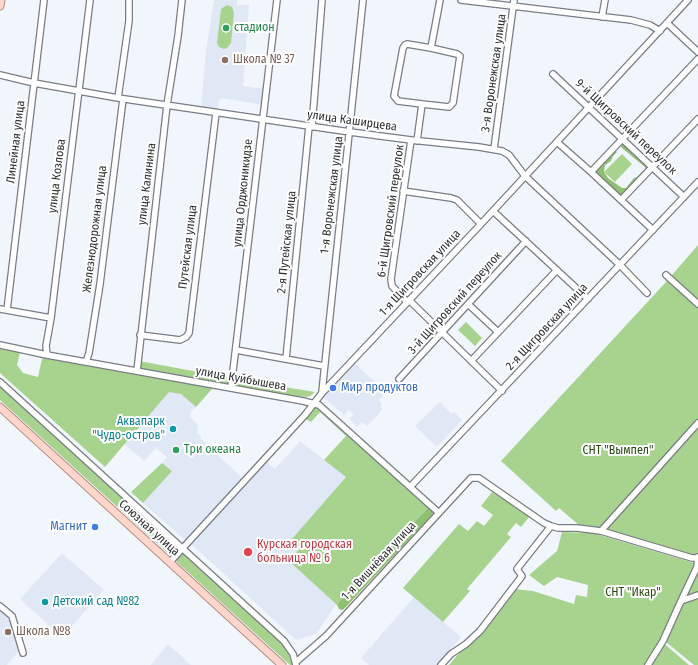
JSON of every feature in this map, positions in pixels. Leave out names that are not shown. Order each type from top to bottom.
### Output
[{"type":"main road","points":[[0,6],[1,0]]},
{"type":"main road","name":"Союзная улица","points":[[0,407],[282,665]]},
{"type":"street","name":"Линейная улица","points":[[7,310],[44,0]]},
{"type":"street","name":"улица Козлова","points":[[47,355],[46,346],[51,318],[90,0]]},
{"type":"street","name":"Железнодорожная улица","points":[[86,362],[89,353],[100,284],[129,21],[129,0]]},
{"type":"street","name":"улица Калинина","points":[[137,371],[167,105],[182,0]]},
{"type":"street","name":"улица Орджоникидзе","points":[[231,388],[277,0]]},
{"type":"street","name":"2-я Путейская улица","points":[[286,359],[322,0]]},
{"type":"street","name":"1-я Воронежская улица","points":[[322,392],[363,0]]},
{"type":"street","points":[[431,48],[440,0]]},
{"type":"street","points":[[461,0],[514,3],[643,23],[660,31]]},
{"type":"street","points":[[602,17],[605,0]]},
{"type":"street","name":"1-я Щигровская улица","points":[[170,562],[306,415],[322,392],[482,224],[688,0]]},
{"type":"street","name":"3-я Воронежская улица","points":[[494,150],[514,3]]},
{"type":"street","points":[[667,23],[698,52]]},
{"type":"street","points":[[407,44],[431,48],[460,56],[454,103],[449,107],[422,104],[398,101],[394,96],[403,48],[407,44]]},
{"type":"street","points":[[592,172],[698,59]]},
{"type":"street","name":"9-й Щигровский переулок","points":[[553,74],[684,197]]},
{"type":"street","name":"улица Каширцева","points":[[0,75],[34,83],[120,98],[310,127],[494,150],[509,155],[525,176],[620,265],[647,293]]},
{"type":"street","name":"6-й Щигровский переулок","points":[[422,104],[403,191],[391,279],[392,286],[443,332],[502,391]]},
{"type":"street","name":"Путейская улица","points":[[140,335],[180,340],[184,340],[188,335],[216,113]]},
{"type":"street","points":[[621,200],[698,119]]},
{"type":"street","points":[[557,142],[592,172],[653,230]]},
{"type":"street","name":"2-я Щигровская улица","points":[[411,486],[698,182]]},
{"type":"street","points":[[403,191],[457,200],[482,224]]},
{"type":"street","points":[[493,211],[588,299]]},
{"type":"street","name":"3-й Щигровский переулок","points":[[399,379],[526,241]]},
{"type":"street","points":[[471,361],[557,270]]},
{"type":"street","points":[[666,275],[698,304]]},
{"type":"street","points":[[468,304],[498,332]]},
{"type":"street","points":[[0,309],[51,318]]},
{"type":"street","name":"улица Куйбышева","points":[[0,346],[314,403],[322,407],[411,486],[439,513]]},
{"type":"street","points":[[236,350],[324,366]]},
{"type":"street","points":[[0,382],[284,641],[293,654],[296,663]]},
{"type":"street","points":[[600,531],[698,423]]},
{"type":"street","name":"1-я Вишнёвая улица","points":[[296,663],[327,635],[471,478],[479,478],[544,523],[551,526]]},
{"type":"street","points":[[441,665],[451,654],[466,644],[480,631],[522,576],[517,569],[551,526],[558,528],[577,528],[600,531],[692,558],[698,558],[697,567],[662,641],[648,665]]},
{"type":"street","points":[[681,600],[698,595]]},
{"type":"street","points":[[0,606],[12,616],[23,653]]},
{"type":"shaded area","name":"Школа № 37","points":[[214,0],[237,0],[237,5],[249,5],[243,86],[266,89],[264,105],[222,98],[219,101],[217,111],[201,108],[206,51]]},
{"type":"shaded area","points":[[354,363],[386,392],[379,400],[382,404],[380,406],[383,409],[367,426],[362,422],[357,427],[349,419],[354,414],[349,410],[344,415],[323,397]]},
{"type":"shaded area","points":[[169,392],[181,394],[196,407],[192,410],[190,417],[197,423],[198,434],[201,436],[200,438],[243,479],[185,540],[143,503],[172,471],[162,463],[167,457],[156,448],[144,461],[124,444]]},
{"type":"shaded area","points":[[440,402],[452,414],[454,412],[462,420],[437,447],[415,426]]},
{"type":"shaded area","name":"Курская городская больница № 6","points":[[300,441],[346,477],[323,505],[301,547],[292,557],[290,562],[336,604],[316,634],[296,640],[191,544],[267,462],[275,469]]},
{"type":"shaded area","points":[[62,553],[104,590],[62,637],[20,599]]},
{"type":"shaded area","points":[[414,597],[461,637],[437,665],[369,665],[361,658]]},
{"type":"shaded area","name":"Школа №8","points":[[0,607],[10,616],[21,648],[7,665],[0,665]]},
{"type":"shaded area","points":[[168,644],[191,665],[151,665]]},
{"type":"green space","name":"стадион","points":[[227,5],[232,7],[234,13],[231,43],[224,49],[219,47],[217,43],[221,9]]},
{"type":"green space","points":[[623,142],[649,167],[622,196],[596,172],[615,151],[617,152],[611,161],[605,165],[604,172],[608,178],[622,188],[626,188],[634,178],[645,169],[645,167],[622,148],[620,145]]},
{"type":"green space","points":[[622,154],[632,164],[615,182],[604,172]]},
{"type":"green space","name":"СНТ \"Вымпел\"","points":[[698,245],[698,556],[695,557],[580,526],[559,508],[556,511],[501,461],[665,283]]},
{"type":"green space","points":[[466,322],[482,338],[475,346],[458,330]]},
{"type":"green space","points":[[0,347],[20,352],[17,365],[23,373],[38,377],[42,359],[45,357],[213,388],[196,407],[181,394],[169,392],[105,467],[0,373]]},
{"type":"green space","points":[[139,361],[231,378],[230,383],[226,385],[142,369],[139,366]]},
{"type":"green space","points":[[235,379],[315,392],[306,397],[274,393],[239,387],[235,382]]},
{"type":"green space","points":[[0,386],[178,548],[173,556],[0,400]]},
{"type":"green space","points":[[318,406],[436,511],[432,515],[433,512],[426,510],[337,605],[290,562],[292,557],[301,547],[292,539],[346,477],[324,460],[346,436],[320,412],[311,422],[306,419],[314,407]]},
{"type":"green space","points":[[162,463],[172,471],[143,503],[131,492]]},
{"type":"green space","points":[[492,492],[530,516],[521,527],[516,523],[507,534],[511,537],[467,589],[470,591],[443,622],[403,588],[459,524],[468,531],[477,521],[484,526],[493,515],[481,506]]},
{"type":"green space","points":[[429,509],[433,512],[432,515],[344,609],[339,609],[337,605],[340,601],[426,510]]},
{"type":"green space","name":"СНТ \"Икар\"","points":[[562,532],[593,533],[694,563],[696,565],[661,641],[689,665],[449,665],[514,589],[533,591],[574,604],[576,595],[587,597],[588,585],[557,577],[544,586],[529,575],[557,551]]},
{"type":"green space","points":[[183,552],[285,644],[295,665],[290,665],[177,562],[176,559]]},
{"type":"green space","name":"СНТ \"Икар\"","points":[[698,573],[698,665],[694,665],[666,642]]},
{"type":"place","name":"стадион","points":[[226,28]]},
{"type":"place","name":"Школа № 37","points":[[225,60]]},
{"type":"place","name":"Мир продуктов","points":[[333,388]]},
{"type":"place","name":"Аквапарк \"Чудо-остров\"","points":[[173,429]]},
{"type":"place","name":"Три океана","points":[[176,450]]},
{"type":"place","name":"Магнит","points":[[95,527]]},
{"type":"place","name":"Курская городская больница № 6","points":[[248,552]]},
{"type":"place","name":"Детский сад №82","points":[[45,602]]},
{"type":"place","name":"Школа №8","points":[[8,632]]}]
